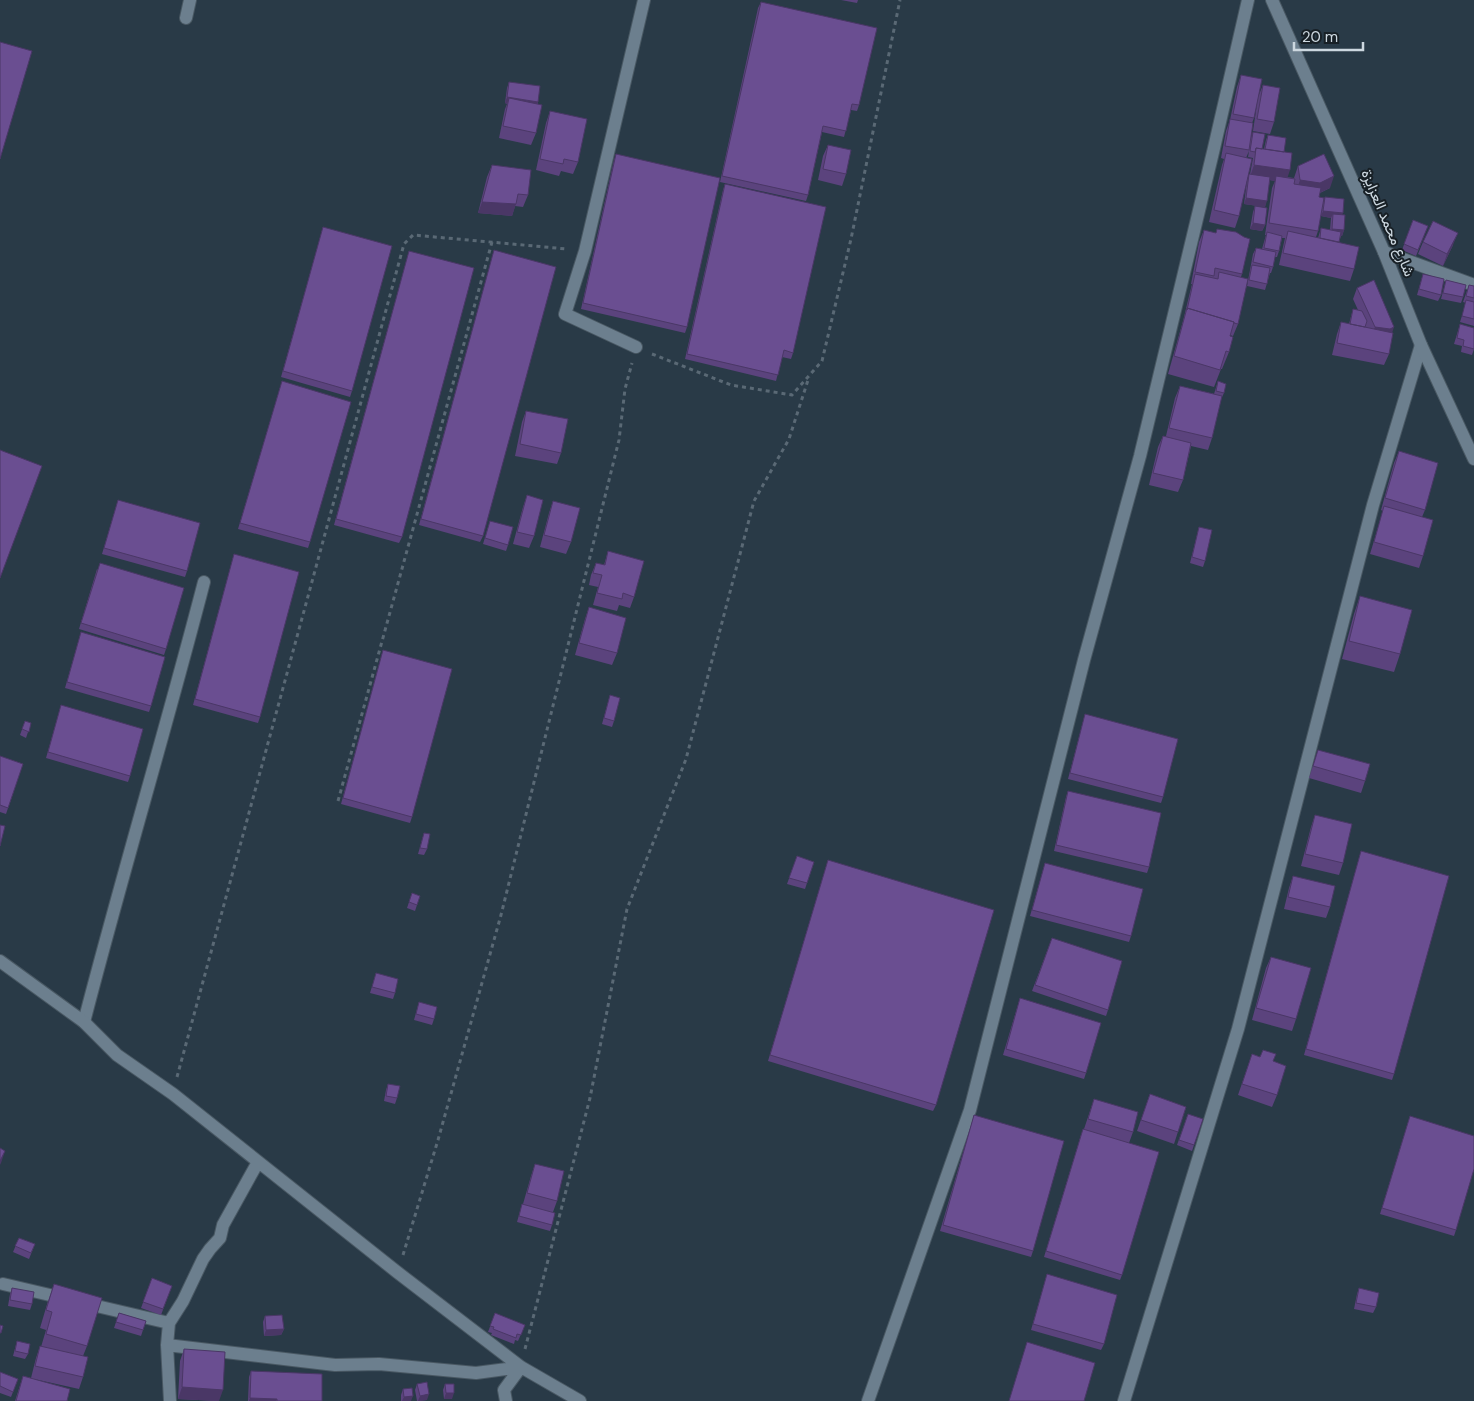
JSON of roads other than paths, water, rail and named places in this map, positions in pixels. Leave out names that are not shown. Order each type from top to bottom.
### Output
[{"type":"street","points":[[186,18],[190,0]]},
{"type":"street","points":[[636,347],[565,314],[585,250],[644,0]]},
{"type":"street","points":[[868,1401],[970,1110],[1084,660],[1140,456],[1248,0]]},
{"type":"street","name":"شارع محمد العزايزة","points":[[1272,0],[1384,252],[1421,345],[1474,459]]},
{"type":"street","points":[[1384,252],[1474,285]]},
{"type":"street","points":[[1124,1401],[1238,1029],[1373,505],[1421,345]]},
{"type":"street","points":[[84,1022],[108,929],[177,687],[204,582]]},
{"type":"street","points":[[0,962],[84,1022],[117,1055],[173,1094],[397,1272],[521,1367],[580,1401]]},
{"type":"street","points":[[170,1401],[167,1345],[169,1323],[183,1301],[203,1259],[220,1238],[223,1225],[258,1162]]},
{"type":"street","points":[[3,1284],[169,1323]]},
{"type":"street","points":[[167,1345],[335,1365],[379,1364],[476,1373],[521,1367]]},
{"type":"street","points":[[506,1401],[504,1390],[521,1367]]}]
